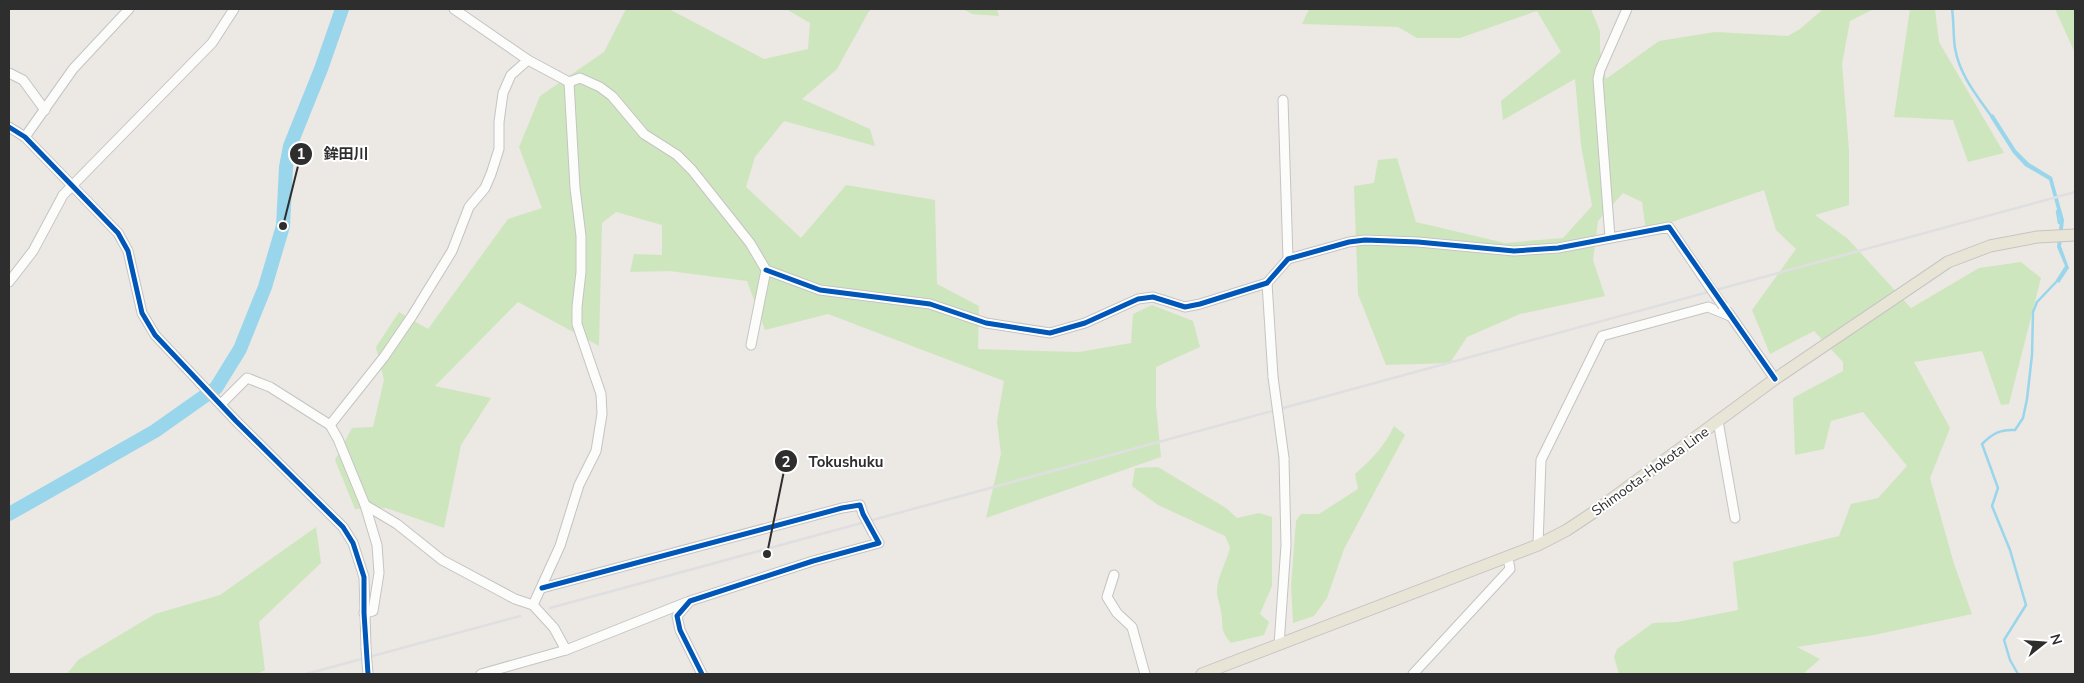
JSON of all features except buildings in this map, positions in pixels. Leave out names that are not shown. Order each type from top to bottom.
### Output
[{"type":"main road","name":"Shimoota-Hokota Line","points":[[1202,674],[1538,545],[1567,530],[1594,512],[1775,379],[1948,262],[1990,246],[2037,237],[2065,236]]},
{"type":"street","points":[[25,137],[86,54],[129,9]]},
{"type":"street","points":[[9,282],[33,251],[56,205],[73,185],[212,43],[234,9]]},
{"type":"street","points":[[454,9],[528,60],[569,82],[580,78],[600,87],[612,96],[644,134],[677,155],[688,165],[750,243],[766,270],[820,290],[930,304],[986,323],[1050,334],[1085,323],[1138,300],[1153,297],[1185,307],[1200,304],[1268,283],[1288,259],[1365,240],[1418,242],[1514,250],[1558,248],[1669,227],[1775,379]]},
{"type":"street","points":[[1610,238],[1598,79],[1600,70],[1627,9]]},
{"type":"street","points":[[330,425],[384,357],[452,251],[469,207],[485,188],[491,174],[499,148],[499,122],[503,93],[511,75],[528,60]]},
{"type":"street","points":[[9,73],[23,80],[44,110]]},
{"type":"street","points":[[533,604],[560,546],[579,485],[596,451],[602,414],[601,394],[577,324],[581,272],[581,236],[575,188],[569,82]]},
{"type":"street","points":[[1283,100],[1288,259]]},
{"type":"street","points":[[9,127],[25,137],[108,221],[125,243],[139,305],[146,322],[155,335],[343,527],[353,543],[364,577],[366,663],[368,674]]},
{"type":"street","points":[[751,345],[766,270]]},
{"type":"street","points":[[1268,283],[1273,377],[1284,458],[1286,546],[1279,645]]},
{"type":"street","points":[[1538,545],[1541,460],[1602,336],[1708,307],[1730,316]]},
{"type":"street","points":[[219,401],[246,378],[270,387],[330,425],[366,504],[377,546],[379,572],[373,611],[364,613]]},
{"type":"street","points":[[1718,421],[1736,518]]},
{"type":"street","points":[[366,504],[397,524],[442,560],[515,599],[533,604],[554,628],[566,650]]},
{"type":"street","points":[[482,674],[566,650],[690,601],[813,561],[879,543],[860,505],[842,508],[542,588]]},
{"type":"street","points":[[1414,674],[1510,569],[1508,558]]},
{"type":"street","points":[[1114,575],[1107,596],[1117,614],[1132,627],[1145,674]]},
{"type":"street","points":[[690,601],[677,616],[680,630],[702,674]]},
{"type":"green space","points":[[626,9],[669,9],[764,59],[808,49],[810,23],[786,9],[873,9],[869,11],[837,69],[802,99],[870,129],[875,146],[784,121],[755,157],[746,187],[801,238],[846,185],[935,200],[937,284],[979,306],[978,349],[1079,352],[1131,343],[1133,314],[1152,305],[1193,321],[1200,347],[1156,367],[1156,405],[1161,457],[986,518],[1001,454],[997,421],[1004,381],[828,314],[765,330],[747,281],[669,271],[630,272],[634,254],[662,255],[662,225],[616,212],[602,223],[599,346],[518,302],[435,386],[491,398],[461,445],[444,528],[386,508],[355,509],[335,460],[352,428],[373,427],[384,380],[376,347],[399,312],[428,329],[508,219],[542,208],[519,147],[540,96],[604,52]]},
{"type":"green space","points":[[963,9],[997,9],[999,16],[972,14]]},
{"type":"green space","points":[[1309,9],[1591,9],[1600,31],[1600,51],[1606,79],[1659,41],[1715,32],[1788,36],[1800,29],[1823,9],[1874,9],[1850,21],[1842,64],[1849,150],[1849,205],[1815,215],[1847,238],[1911,308],[1979,268],[2021,262],[2041,278],[2009,404],[2001,405],[1982,351],[1914,362],[1950,428],[1930,478],[1954,564],[1972,614],[1874,635],[1797,647],[1820,659],[1803,674],[1619,674],[1614,657],[1617,649],[1653,623],[1677,622],[1738,610],[1733,562],[1839,536],[1851,504],[1878,498],[1907,466],[1863,412],[1831,421],[1824,449],[1795,455],[1793,398],[1843,371],[1843,362],[1814,331],[1770,354],[1752,310],[1796,249],[1776,230],[1764,190],[1646,231],[1642,202],[1623,193],[1598,221],[1593,260],[1605,296],[1520,314],[1467,337],[1450,363],[1386,365],[1358,294],[1354,186],[1374,183],[1378,160],[1397,158],[1416,222],[1505,243],[1563,238],[1592,206],[1581,145],[1575,79],[1503,120],[1501,101],[1561,52],[1537,11],[1460,38],[1417,38],[1398,27],[1302,24]]},
{"type":"green space","points":[[1910,9],[1935,9],[1939,42],[2004,153],[1968,162],[1953,120],[1894,117]]},
{"type":"green space","points":[[2055,9],[2075,9],[2075,53]]},
{"type":"green space","points":[[1394,426],[1405,435],[1344,549],[1327,598],[1314,616],[1293,623],[1291,586],[1296,521],[1301,514],[1319,514],[1358,489],[1355,474],[1377,452]]},
{"type":"green space","points":[[1158,467],[1226,508],[1237,518],[1259,513],[1272,517],[1272,586],[1260,614],[1269,622],[1264,635],[1231,643],[1227,638],[1223,628],[1217,597],[1217,586],[1230,547],[1225,536],[1158,505],[1132,486],[1135,468]]},
{"type":"green space","points":[[316,527],[321,563],[259,622],[265,670],[257,674],[67,674],[78,660],[155,614],[220,595]]},
{"type":"water","points":[[1993,114],[2016,150],[2029,163],[2052,177],[2064,220],[2061,246],[2069,268],[2059,283],[2056,280],[2065,266],[2057,247],[2060,220],[2049,180],[2025,166],[2013,153],[1990,117]]},
{"type":"waterway","points":[[9,514],[155,431],[216,388],[240,349],[265,287],[283,226],[286,167],[290,146],[321,69],[342,9]]},
{"type":"waterway","points":[[1952,9],[1955,48],[1960,67],[1969,84],[1992,117]]},
{"type":"waterway","points":[[2057,211],[2059,223]]},
{"type":"waterway","points":[[2018,674],[2010,660],[2004,640],[2026,605],[2010,550],[1992,506],[1998,488],[1982,444],[1989,437],[1997,433],[2005,430],[2015,430],[2023,418],[2032,355],[2033,312],[2037,302],[2058,280]]},
{"type":"railway","points":[[550,608],[2075,192]]},
{"type":"railway","points":[[306,674],[520,616]]},
{"type":"cycle path","points":[[9,127],[25,137],[118,233],[128,251],[142,313],[155,335],[236,421],[343,527],[353,543],[364,577],[368,674]]},
{"type":"cycle path","points":[[766,270],[820,290],[930,304],[986,323],[1050,333],[1085,323],[1138,299],[1153,297],[1185,307],[1200,304],[1267,283],[1288,259],[1349,242],[1365,240],[1418,242],[1514,251],[1558,248],[1669,227],[1775,379]]},
{"type":"cycle path","points":[[542,588],[842,508],[860,505],[879,543],[813,561],[690,601],[677,616],[680,630],[702,674]]},
{"type":"place","name":"鉾田川","points":[[283,226]]},
{"type":"place","name":"Tokushuku","points":[[767,554]]}]
